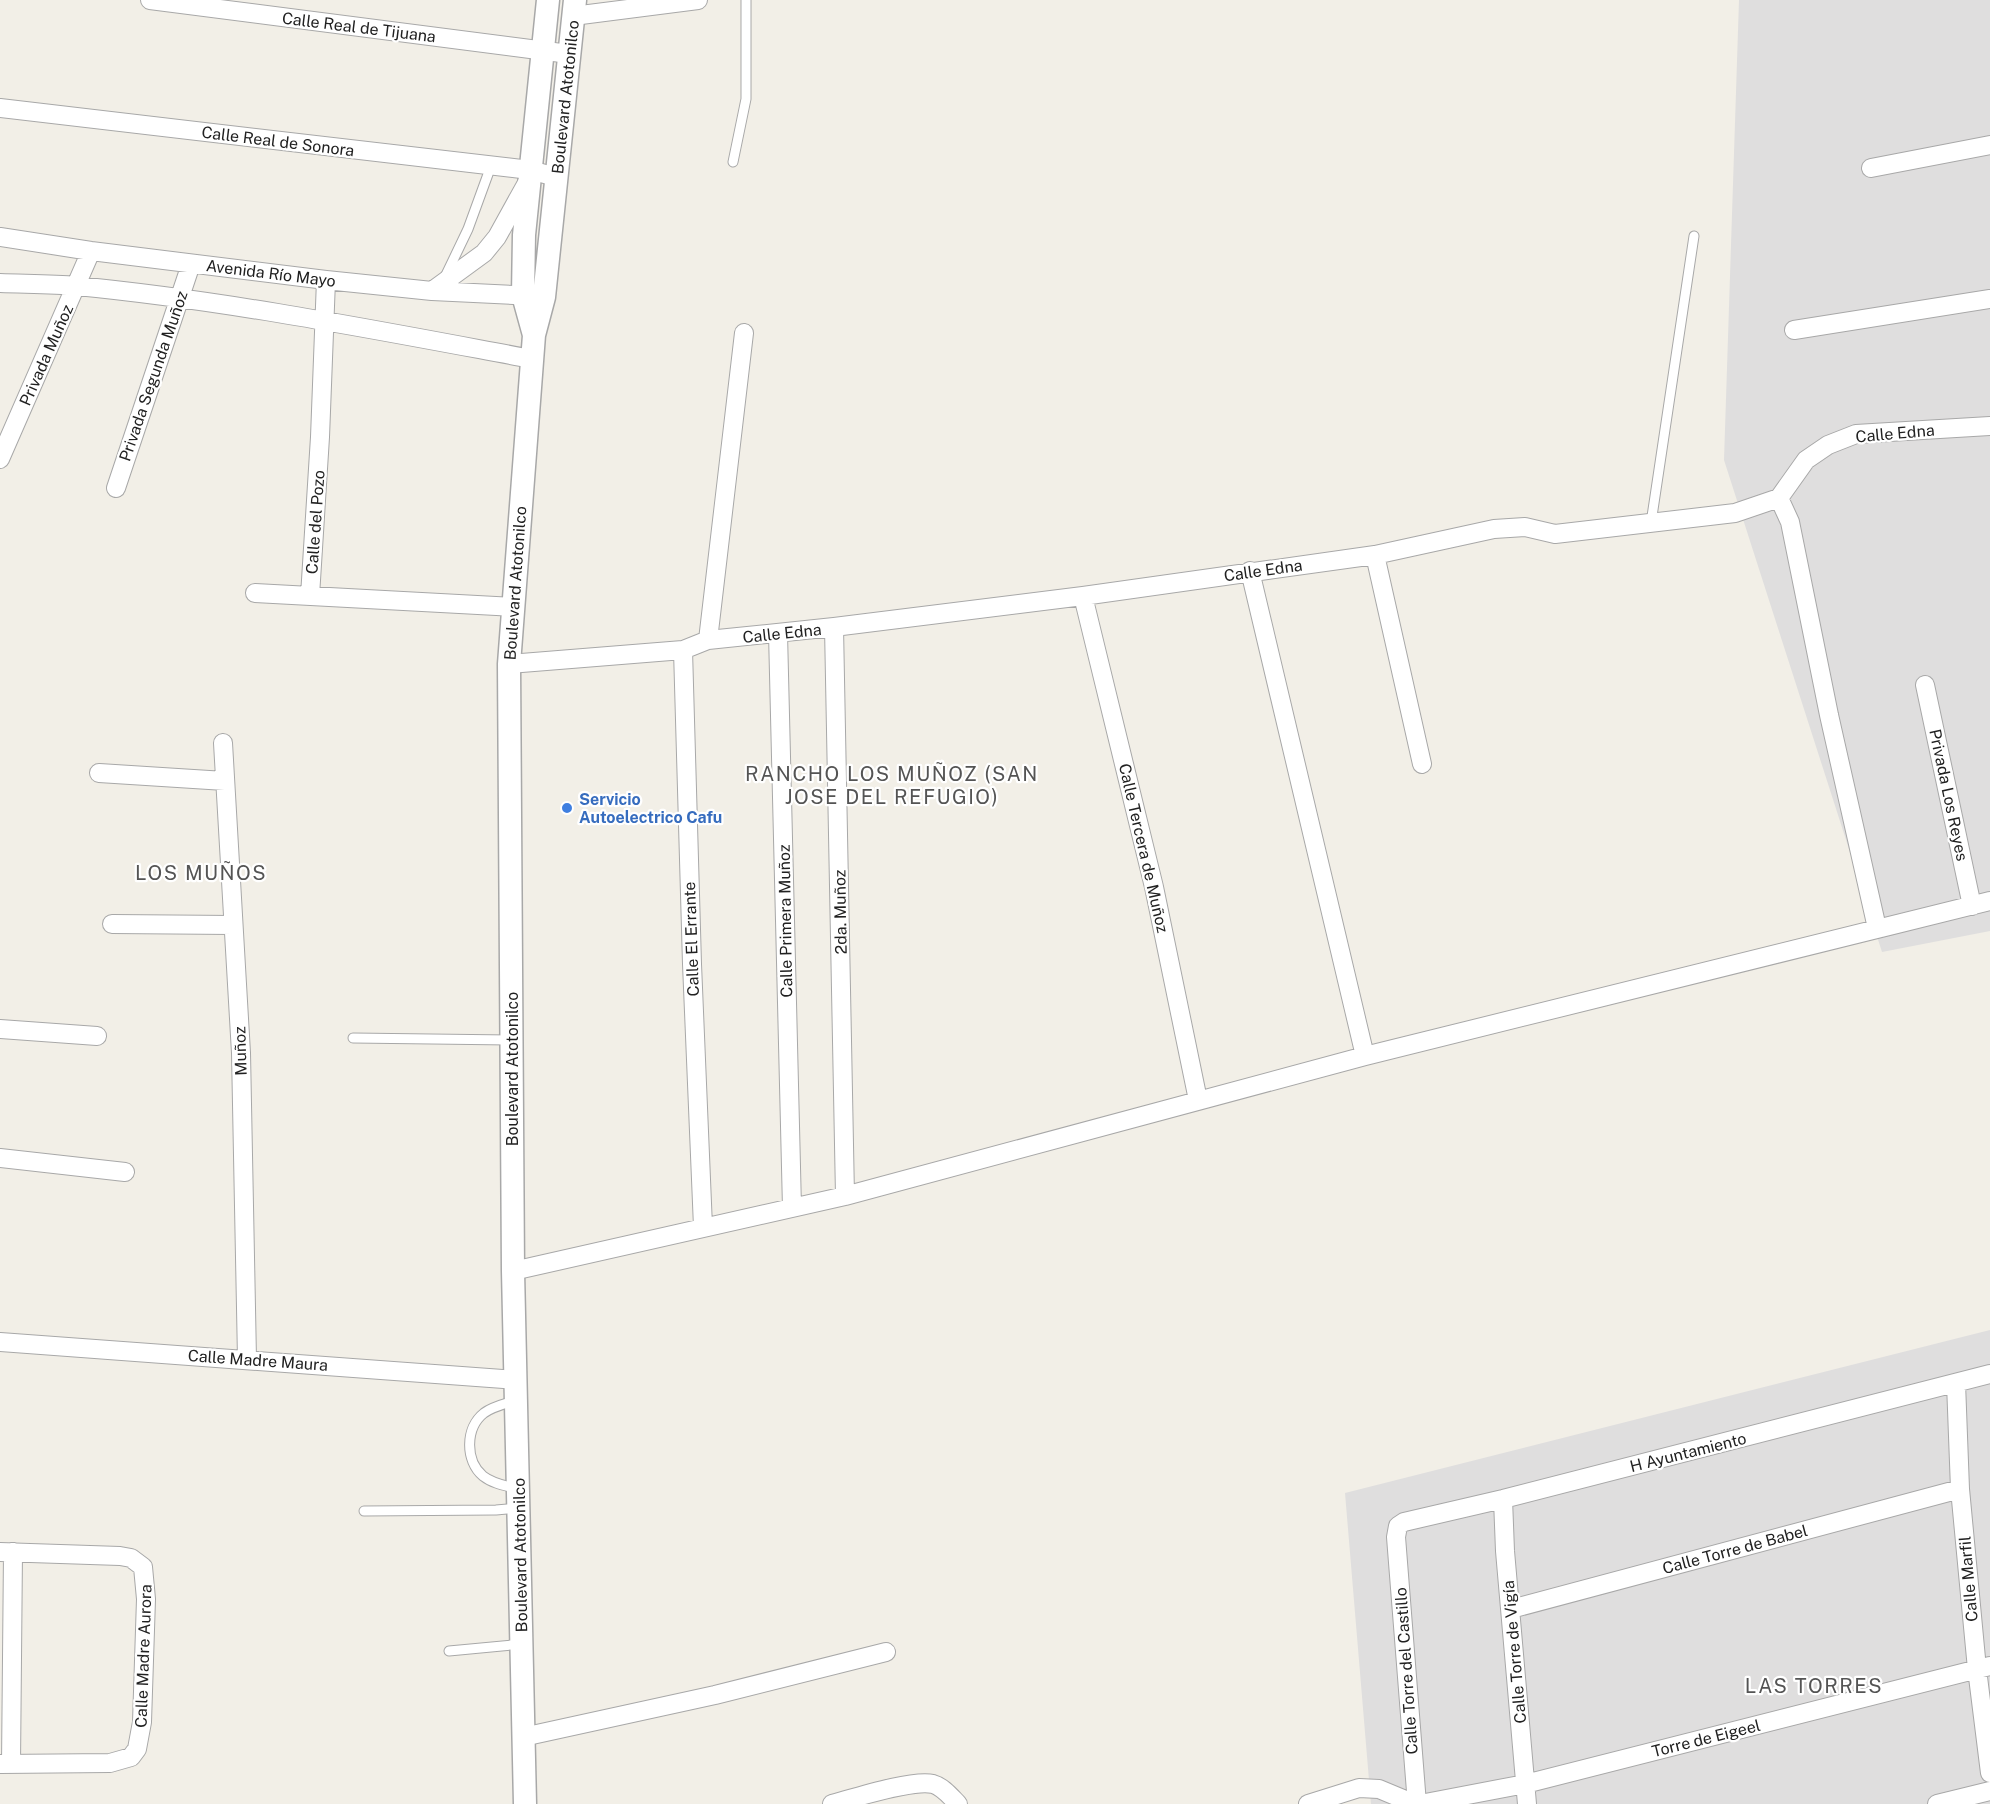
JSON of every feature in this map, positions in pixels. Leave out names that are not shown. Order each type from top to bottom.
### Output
[{"type":"street","name":"Calle Real de Tijuana","points":[[150,0],[569,54]]},
{"type":"street","name":"Boulevard Atotonilco","points":[[525,1804],[520,1498],[513,1271],[509,664],[534,335],[530,175],[548,0]]},
{"type":"street","points":[[574,8],[698,0]]},
{"type":"street","name":"Boulevard Atotonilco","points":[[534,296],[556,177],[574,8]]},
{"type":"street","name":"Calle Real de Sonora","points":[[0,108],[490,166],[530,175],[556,177]]},
{"type":"street","points":[[1871,168],[1990,145]]},
{"type":"street","points":[[437,288],[484,253],[497,237],[530,175]]},
{"type":"street","name":"Avenida Río Mayo","points":[[0,237],[91,251],[326,280],[534,296]]},
{"type":"street","name":"Privada Muñoz","points":[[0,459],[91,251]]},
{"type":"street","name":"Privada Segunda Muñoz","points":[[116,488],[191,264]]},
{"type":"street","name":"Calle del Pozo","points":[[326,280],[320,437],[310,596],[513,607]]},
{"type":"street","points":[[0,283],[76,286],[179,299],[324,320],[532,359]]},
{"type":"street","points":[[1794,330],[1990,299]]},
{"type":"street","points":[[708,640],[744,333]]},
{"type":"street","name":"Calle Edna","points":[[509,664],[683,650],[708,640],[1083,596],[1375,555],[1494,529],[1525,527],[1555,534],[1735,513],[1779,498],[1806,460],[1828,445],[1856,434],[1990,426]]},
{"type":"street","points":[[1779,498],[1790,522],[1829,715],[1877,928]]},
{"type":"street","points":[[1375,555],[1422,764]]},
{"type":"street","points":[[1250,571],[1365,1056]]},
{"type":"street","points":[[255,593],[310,596]]},
{"type":"street","name":"Calle Tercera de Muñoz","points":[[1083,596],[1154,887],[1198,1100]]},
{"type":"street","name":"2da. Muñoz","points":[[834,627],[845,1196]]},
{"type":"street","name":"Calle Primera Muñoz","points":[[778,633],[792,1209]]},
{"type":"street","name":"Calle El Errante","points":[[683,650],[692,964],[703,1227]]},
{"type":"street","name":"Privada Los Reyes","points":[[1925,685],[1981,903]]},
{"type":"street","name":"Muñoz","points":[[223,743],[241,1053],[247,1359]]},
{"type":"street","points":[[99,773],[225,781]]},
{"type":"street","points":[[513,1271],[845,1196],[1365,1056],[1981,903]]},
{"type":"street","points":[[112,924],[233,925]]},
{"type":"street","points":[[0,1029],[97,1036]]},
{"type":"street","points":[[0,1158],[125,1172]]},
{"type":"street","name":"Calle Madre Maura","points":[[0,1342],[247,1359],[516,1390]]},
{"type":"street","name":"H Ayuntamiento","points":[[1396,1538],[1398,1526],[1404,1522],[1503,1499],[1990,1374]]},
{"type":"street","name":"Calle Marfil","points":[[1956,1383],[1960,1490],[1983,1667],[1990,1773]]},
{"type":"street","name":"Calle Torre de Babel","points":[[1511,1609],[1960,1490]]},
{"type":"street","name":"Calle Torre de Vigía","points":[[1503,1499],[1505,1551],[1527,1804]]},
{"type":"street","name":"Calle Torre del Castillo","points":[[1396,1538],[1417,1804]]},
{"type":"street","points":[[5,1764],[6,1552]]},
{"type":"street","name":"Calle Madre Aurora","points":[[5,1764],[94,1764],[121,1761],[131,1757],[137,1749],[142,1722],[146,1599],[145,1575],[142,1567],[131,1558],[6,1552]]},
{"type":"street","points":[[523,1737],[704,1698],[886,1652]]},
{"type":"street","name":"Torre de Eigeel","points":[[1417,1804],[1525,1784],[1983,1667]]},
{"type":"street","points":[[832,1804],[900,1786],[931,1783],[942,1788],[958,1804]]},
{"type":"street","points":[[1308,1804],[1359,1788],[1379,1789],[1417,1804]]},
{"type":"street","points":[[1937,1804],[1990,1791]]},
{"type":"lane","points":[[732,162],[746,99],[746,0]]},
{"type":"lane","points":[[437,288],[468,229],[490,166]]},
{"type":"lane","points":[[1651,523],[1694,236]]},
{"type":"lane","points":[[353,1038],[512,1040]]},
{"type":"lane","points":[[516,1390],[476,1421],[469,1444],[474,1464],[480,1474],[520,1498]]},
{"type":"lane","points":[[364,1511],[496,1510],[520,1498]]},
{"type":"lane","points":[[450,1651],[522,1644]]},
{"type":"shaded area","points":[[1739,0],[1990,0],[1990,931],[1882,952],[1724,460]]},
{"type":"shaded area","points":[[1990,1330],[1990,1804],[1371,1804],[1345,1493]]},
{"type":"place","name":"Servicio Autoelectrico Cafu","points":[[567,808]]},
{"type":"district","name":"RANCHO LOS MUÑOZ (SAN JOSE DEL REFUGIO)","points":[[892,786]]},
{"type":"district","name":"LOS MUÑOS","points":[[201,873]]},
{"type":"district","name":"LAS TORRES","points":[[1814,1686]]}]
